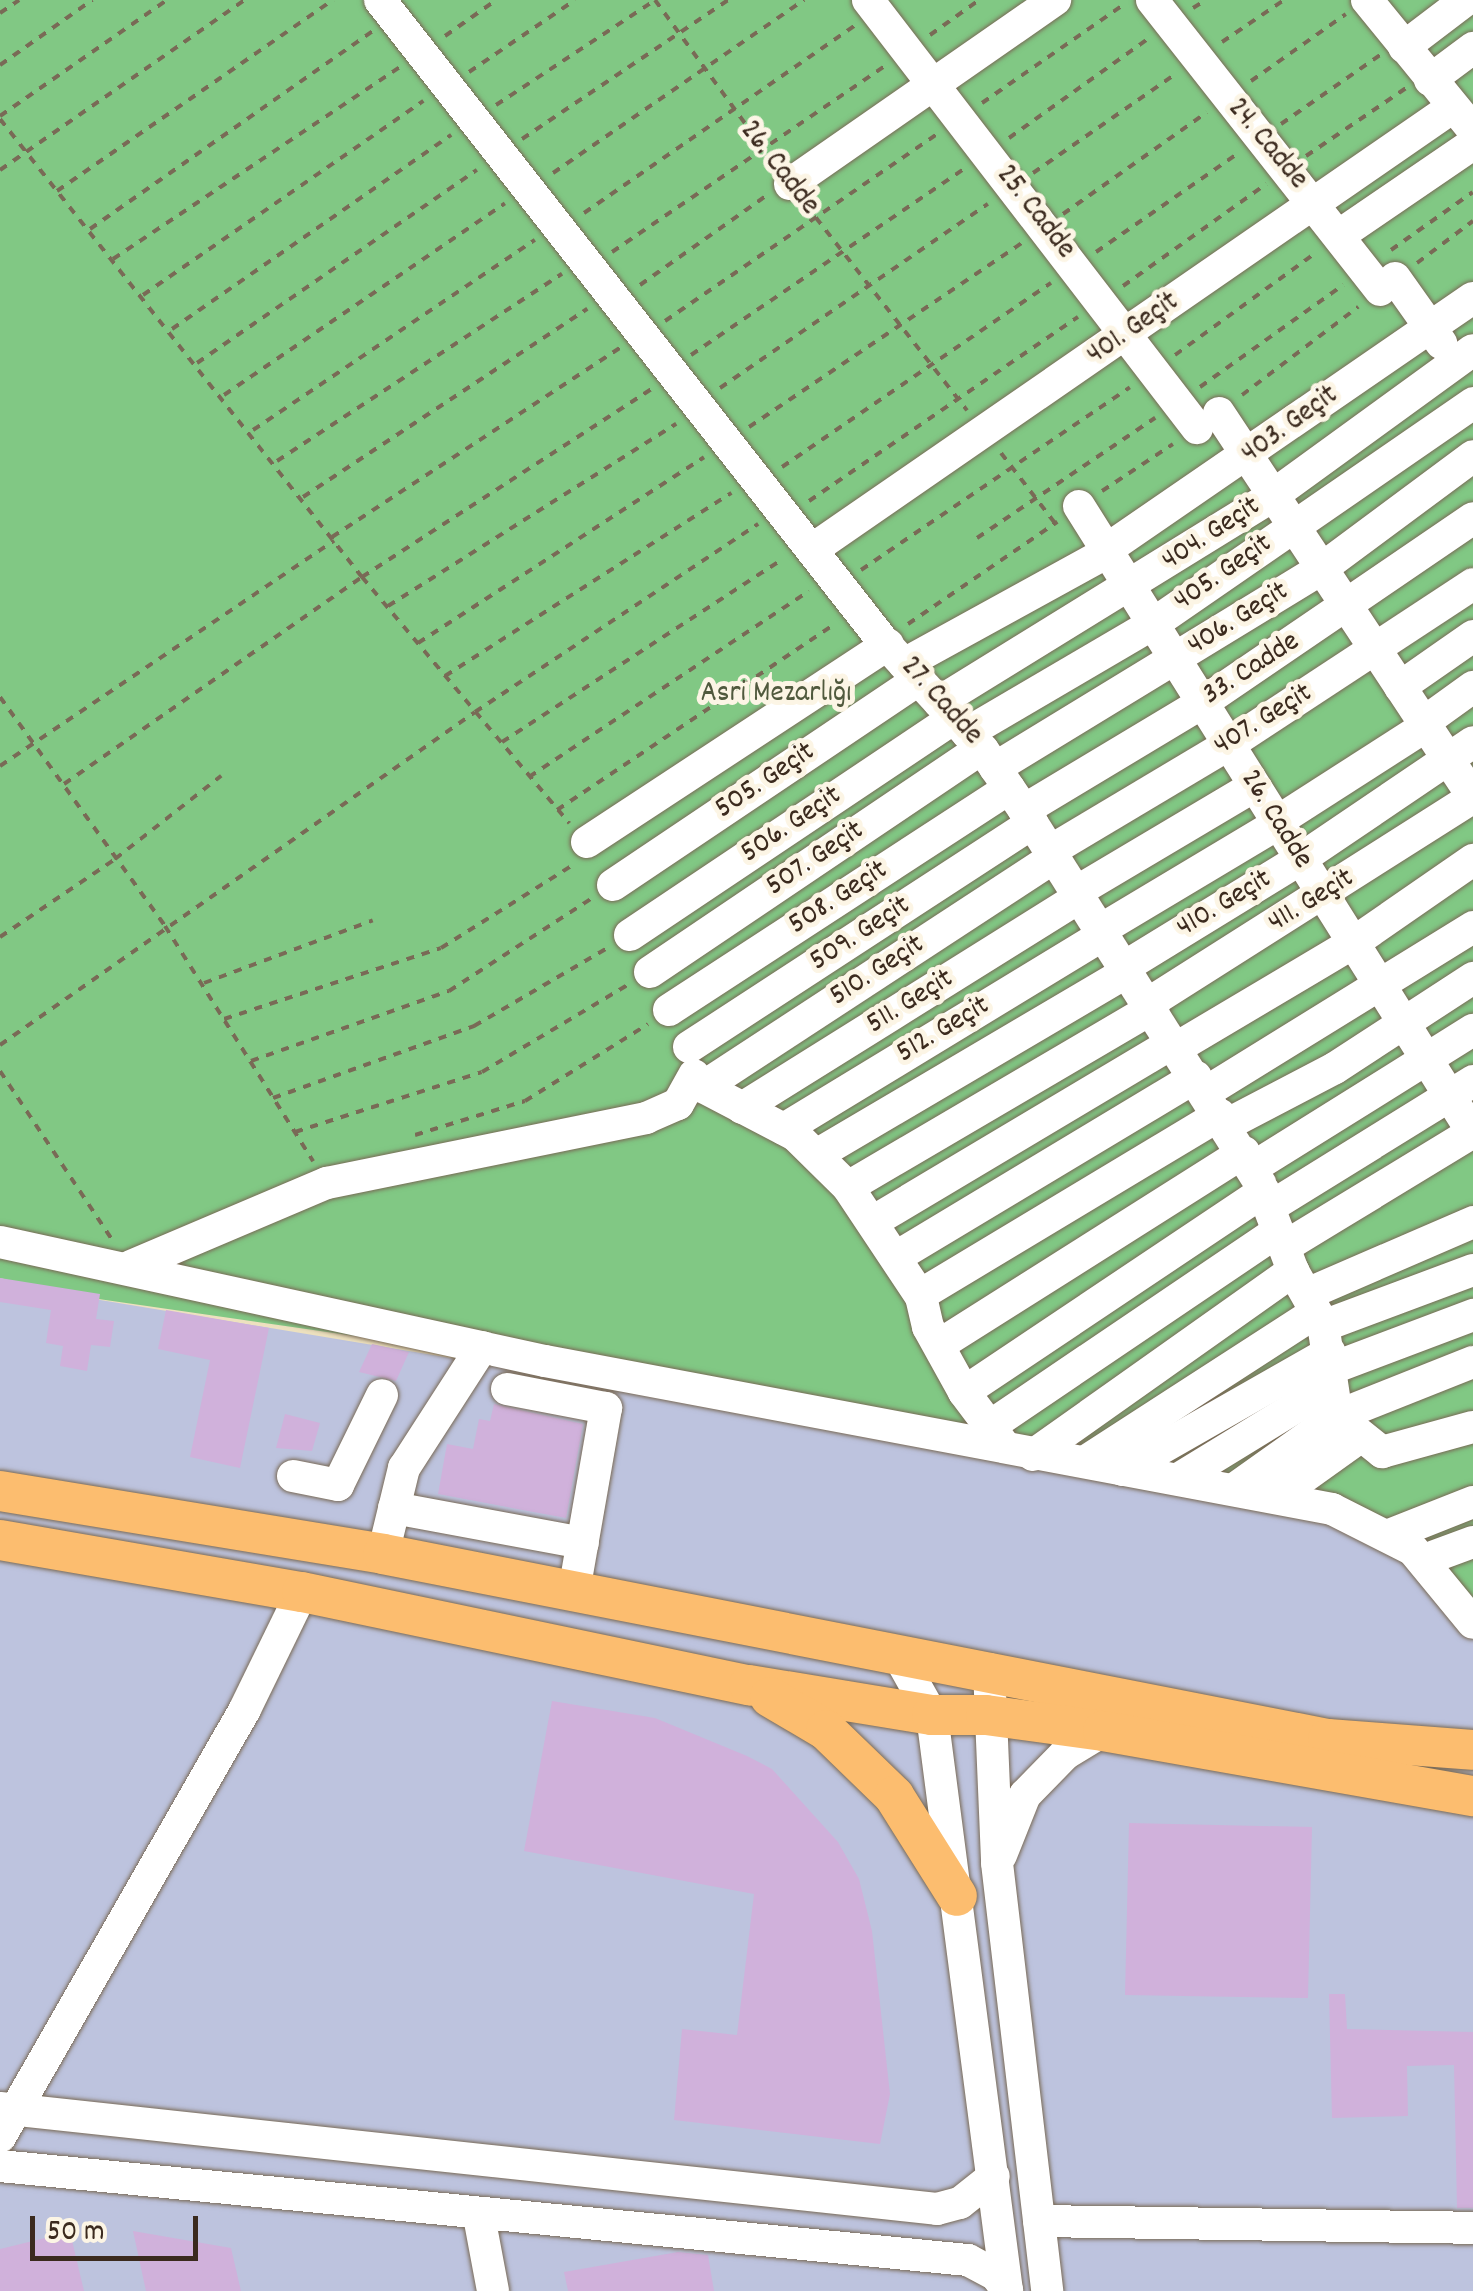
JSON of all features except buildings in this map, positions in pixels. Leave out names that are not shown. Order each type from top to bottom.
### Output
[{"type":"main road","points":[[0,1490],[383,1554],[990,1669],[1328,1739],[1473,1750]]},
{"type":"main road","points":[[0,1540],[302,1592],[749,1685],[932,1715],[986,1715],[1103,1731],[1473,1796]]},
{"type":"main road","points":[[749,1685],[826,1730],[894,1796],[957,1896]]},
{"type":"street","points":[[788,183],[1055,0]]},
{"type":"street","points":[[1404,46],[1466,0]]},
{"type":"street","points":[[1340,234],[1468,125],[1404,46],[1379,4]]},
{"type":"street","name":"25. Cadde","points":[[872,6],[1156,369],[1246,459],[1424,724],[1460,751],[1472,794]]},
{"type":"street","name":"27. Cadde","points":[[387,8],[562,225],[642,334],[844,589],[978,753],[1078,894],[1176,1045],[1282,1251]]},
{"type":"street","name":"24. Cadde","points":[[1161,12],[1340,234],[1467,367]]},
{"type":"street","points":[[1430,80],[1473,48]]},
{"type":"street","name":"401. Geçit","points":[[810,546],[1128,334],[1315,202],[1468,125]]},
{"type":"street","name":"403. Geçit","points":[[978,753],[1107,551],[1246,459],[1473,298]]},
{"type":"street","name":"404. Geçit","points":[[978,753],[1130,587],[1467,367]]},
{"type":"street","name":"405. Geçit","points":[[978,753],[1153,624],[1473,402]]},
{"type":"street","name":"406. Geçit","points":[[978,753],[1175,660],[1321,569],[1473,456]]},
{"type":"street","name":"26. Cadde","points":[[1067,515],[1107,551],[1427,1059],[1462,1088],[1473,1132]]},
{"type":"street","name":"33. Cadde","points":[[978,753],[1202,703],[1347,608],[1473,518]]},
{"type":"street","name":"407. Geçit","points":[[978,753],[1228,745],[1473,584]]},
{"type":"street","points":[[1400,687],[1473,636]]},
{"type":"street","name":"512. Geçit","points":[[784,1129],[1276,824],[1473,687]]},
{"type":"street","name":"410. Geçit","points":[[818,1154],[1128,968],[1300,860],[1460,751]]},
{"type":"street","points":[[587,842],[978,753]]},
{"type":"street","name":"505. Geçit","points":[[613,885],[978,753]]},
{"type":"street","name":"506. Geçit","points":[[630,934],[978,753]]},
{"type":"street","name":"507. Geçit","points":[[650,972],[978,753]]},
{"type":"street","name":"508. Geçit","points":[[669,1010],[978,753]]},
{"type":"street","name":"510. Geçit","points":[[130,1266],[327,1184],[646,1118],[678,1104],[695,1070],[978,753]]},
{"type":"street","name":"511. Geçit","points":[[742,1108],[1253,787]]},
{"type":"street","name":"411. Geçit","points":[[848,1187],[1151,1006],[1472,794]]},
{"type":"street","points":[[874,1221],[1353,943],[1473,860]]},
{"type":"street","points":[[1180,1478],[1282,1251],[1382,986],[1473,927]]},
{"type":"street","points":[[1237,1487],[1282,1251],[1405,1024],[1473,978]]},
{"type":"street","points":[[1124,1470],[1427,1059],[1473,1030]]},
{"type":"street","points":[[695,1070],[742,1108],[784,1129],[818,1154],[848,1187],[920,1296],[939,1345],[964,1392],[1009,1441]]},
{"type":"street","points":[[1086,1460],[1282,1251],[1462,1088]]},
{"type":"street","points":[[1009,1441],[1282,1251],[1473,1132]]},
{"type":"street","points":[[920,1296],[1282,1251],[1473,1222]]},
{"type":"street","points":[[0,1242],[64,1259],[130,1266],[482,1347],[1009,1441],[1124,1470],[1237,1487],[1332,1509],[1388,1536],[1424,1560],[1468,1603]]},
{"type":"street","points":[[1282,1251],[1473,1362]]},
{"type":"street","points":[[964,1392],[1282,1251]]},
{"type":"street","points":[[1009,1441],[1282,1251]]},
{"type":"street","points":[[1282,1251],[1382,1452],[1473,1427]]},
{"type":"street","points":[[1279,1496],[1282,1251]]},
{"type":"street","points":[[896,1257],[1282,1251],[1473,1270]]},
{"type":"street","points":[[939,1345],[1282,1251],[1473,1315]]},
{"type":"street","points":[[383,1554],[404,1468],[482,1347]]},
{"type":"street","points":[[507,1390],[606,1408],[574,1591]]},
{"type":"street","points":[[293,1476],[338,1485],[382,1395]]},
{"type":"street","points":[[357,1448],[404,1468]]},
{"type":"street","points":[[1388,1536],[1473,1502]]},
{"type":"street","points":[[394,1508],[583,1542]]},
{"type":"street","points":[[1424,1560],[1473,1542]]},
{"type":"street","points":[[302,1592],[245,1710],[6,2118],[937,2209],[960,2203],[994,2176]]},
{"type":"street","points":[[897,1654],[932,1715],[1007,2290]]},
{"type":"street","points":[[990,1669],[986,1715],[997,1863],[1047,2291]]},
{"type":"street","points":[[997,1863],[1026,1795],[1065,1754],[1103,1731]]},
{"type":"street","points":[[0,2166],[479,2216],[968,2260],[996,2275],[1007,2290]]},
{"type":"street","points":[[479,2216],[493,2291]]},
{"type":"street","points":[[1039,2221],[1473,2228]]},
{"type":"path","points":[[0,14],[19,0]]},
{"type":"path","points":[[0,64],[92,0]]},
{"type":"path","points":[[168,0],[0,118],[276,461],[362,577],[594,852],[441,948],[224,1020]]},
{"type":"path","points":[[0,170],[245,0]]},
{"type":"path","points":[[56,192],[333,0]]},
{"type":"path","points":[[112,259],[496,0]]},
{"type":"path","points":[[142,295],[576,0]]},
{"type":"path","points":[[170,330],[655,0]]},
{"type":"path","name":"26. Cadde","points":[[655,0],[788,183],[1037,499],[1067,515]]},
{"type":"path","points":[[197,363],[728,0]]},
{"type":"path","points":[[224,396],[804,0]]},
{"type":"path","points":[[302,498],[602,279],[762,148],[979,0]]},
{"type":"path","points":[[0,766],[1130,0]]},
{"type":"path","points":[[64,784],[988,153],[1161,12],[1206,0]]},
{"type":"path","points":[[252,431],[732,109],[872,6]]},
{"type":"path","points":[[88,230],[387,8]]},
{"type":"path","points":[[276,461],[602,279],[788,183]]},
{"type":"path","points":[[977,538],[1037,499],[1199,414],[1380,279],[1473,192]]},
{"type":"path","points":[[558,810],[844,589],[1340,234]]},
{"type":"path","points":[[387,607],[702,408]]},
{"type":"path","points":[[418,644],[728,441]]},
{"type":"path","points":[[446,676],[756,476]]},
{"type":"path","points":[[0,1046],[165,926],[475,712],[781,508]]},
{"type":"path","points":[[501,743],[810,546]]},
{"type":"path","points":[[529,777],[844,589]]},
{"type":"path","points":[[0,697],[165,926],[327,1184]]},
{"type":"path","points":[[0,936],[115,860],[222,776]]},
{"type":"path","points":[[250,1061],[449,991],[613,885]]},
{"type":"path","points":[[202,984],[372,920]]},
{"type":"path","points":[[273,1098],[474,1026],[630,934]]},
{"type":"path","points":[[295,1132],[482,1072],[650,972]]},
{"type":"path","points":[[411,1137],[525,1101],[669,1010]]},
{"type":"path","points":[[0,1071],[130,1266]]},
{"type":"shaded area","points":[[0,1278],[64,1294],[1336,1504],[1415,1549],[1473,1628],[1473,2291],[0,2291]]},
{"type":"green space","name":"Asri Mezarlığı","points":[[0,0],[1473,0],[1473,1628],[1457,1593],[1336,1504],[792,1399],[64,1294],[0,1278]]}]
